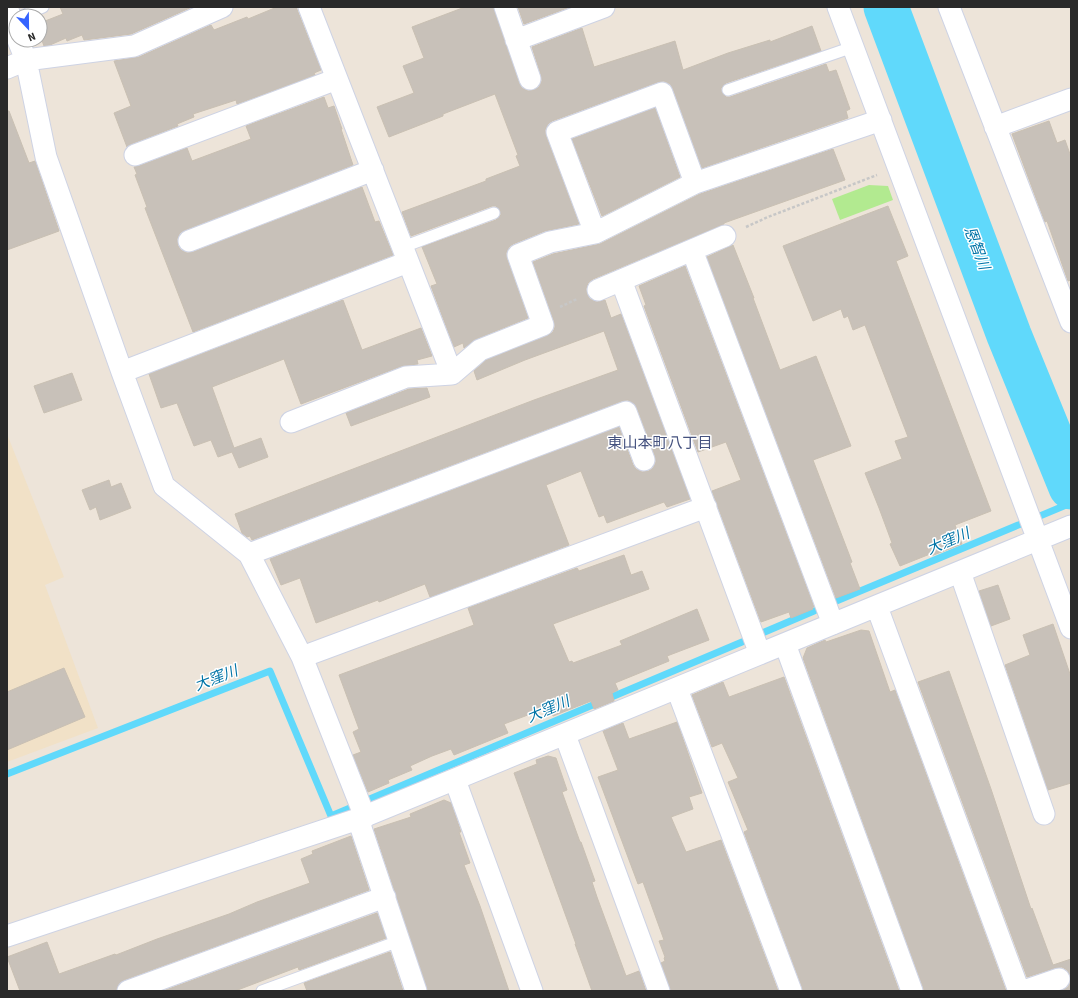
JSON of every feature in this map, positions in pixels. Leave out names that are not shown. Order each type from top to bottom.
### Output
[{"type":"street","points":[[16,64],[134,46],[222,7]]},
{"type":"street","points":[[309,7],[452,374]]},
{"type":"street","points":[[505,7],[530,79]]},
{"type":"street","points":[[516,40],[604,7]]},
{"type":"street","points":[[838,7],[1071,628]]},
{"type":"street","points":[[949,7],[1071,322]]},
{"type":"street","points":[[17,48],[16,64],[46,157],[164,486],[249,554],[302,658],[361,818],[416,991]]},
{"type":"street","points":[[135,155],[337,79]]},
{"type":"street","points":[[595,233],[557,132],[662,92],[695,183]]},
{"type":"street","points":[[995,127],[1071,99]]},
{"type":"street","points":[[291,422],[406,377],[452,374],[480,350],[543,325],[518,256],[550,242],[595,233],[695,183],[881,120]]},
{"type":"street","points":[[189,241],[373,170]]},
{"type":"street","points":[[598,290],[725,236]]},
{"type":"street","points":[[692,250],[833,624]]},
{"type":"street","points":[[122,372],[405,254]]},
{"type":"street","points":[[620,280],[760,654]]},
{"type":"street","points":[[249,554],[626,412],[644,460]]},
{"type":"street","points":[[302,658],[706,507]]},
{"type":"street","points":[[7,936],[361,818],[877,607],[960,572],[1035,535],[1071,526]]},
{"type":"street","points":[[960,572],[1044,814]]},
{"type":"street","points":[[877,607],[1019,991]]},
{"type":"street","points":[[785,644],[912,991]]},
{"type":"street","points":[[677,689],[791,991]]},
{"type":"street","points":[[565,735],[659,991]]},
{"type":"street","points":[[455,780],[532,991]]},
{"type":"street","points":[[128,991],[385,897]]},
{"type":"street","points":[[1024,991],[1059,979]]},
{"type":"lane","points":[[728,90],[853,47]]},
{"type":"lane","points":[[405,254],[494,213]]},
{"type":"lane","points":[[262,991],[399,941]]},
{"type":"path","points":[[725,236],[768,217],[898,167]]},
{"type":"path","points":[[540,316],[598,290]]},
{"type":"shaded area","points":[[7,434],[64,577],[45,585],[98,728],[7,762]]},
{"type":"green space","points":[[869,185],[888,186],[893,200],[840,220],[832,199]]},
{"type":"building","points":[[60,7],[192,7],[131,34],[84,40],[82,35],[67,41],[66,38],[48,45],[48,20],[63,14]]},
{"type":"building","points":[[277,7],[296,7],[321,70],[314,73],[315,75],[237,104],[236,100],[193,114],[194,117],[177,124],[178,126],[131,144],[127,147],[114,113],[131,106],[114,61],[139,57],[211,25],[214,30],[247,17],[248,19]]},
{"type":"building","points":[[465,7],[493,7],[519,83],[522,88],[528,91],[539,87],[542,81],[532,47],[582,28],[594,67],[675,41],[683,70],[728,53],[770,40],[770,42],[812,26],[821,51],[726,83],[721,88],[722,93],[726,97],[730,97],[826,64],[829,72],[836,70],[850,109],[846,111],[848,118],[702,168],[673,89],[670,84],[664,81],[552,121],[548,124],[545,130],[546,136],[579,224],[545,231],[509,247],[506,253],[507,259],[528,318],[476,339],[464,348],[463,343],[454,347],[431,286],[437,284],[422,247],[496,220],[501,215],[500,210],[496,206],[492,206],[411,236],[402,212],[486,181],[486,179],[520,166],[516,156],[518,155],[495,94],[389,137],[377,107],[414,93],[403,66],[424,58],[412,27]]},
{"type":"building","points":[[518,7],[570,7],[524,24]]},
{"type":"building","points":[[324,97],[328,108],[334,106],[353,165],[185,230],[180,233],[177,239],[178,246],[181,250],[187,253],[193,252],[362,187],[375,222],[379,221],[393,255],[193,332],[145,208],[147,207],[135,175],[137,174],[134,167],[187,148],[192,161],[251,139],[246,126]]},
{"type":"building","points":[[655,108],[680,177],[602,216],[572,139]]},
{"type":"building","points":[[7,111],[9,111],[29,163],[35,161],[59,231],[7,250]]},
{"type":"building","points":[[1049,121],[1057,143],[1065,140],[1071,157],[1071,280],[1068,281],[1047,221],[1045,222],[1012,134]]},
{"type":"building","points":[[833,149],[845,180],[724,223],[593,279],[588,283],[586,289],[590,299],[597,302],[605,300],[611,318],[621,314],[690,499],[667,507],[664,502],[607,523],[604,515],[599,517],[581,471],[546,485],[569,545],[430,597],[425,584],[379,602],[378,600],[316,623],[300,578],[281,585],[270,559],[619,427],[633,465],[636,469],[642,472],[649,471],[653,468],[656,462],[655,456],[637,408],[628,400],[252,540],[250,536],[247,537],[242,533],[235,514],[534,400],[618,370],[604,331],[525,360],[477,380],[474,371],[486,360],[547,336],[553,332],[555,327],[554,321],[533,262],[553,254],[600,244],[700,194]]},
{"type":"building","points":[[888,206],[908,256],[896,261],[991,511],[955,525],[962,544],[931,556],[930,554],[900,566],[890,544],[892,543],[865,473],[902,459],[895,441],[908,437],[865,325],[853,330],[848,316],[844,318],[841,309],[813,321],[783,246]]},
{"type":"building","points":[[733,245],[780,370],[816,356],[851,446],[813,460],[852,562],[850,563],[860,589],[836,598],[707,257]]},
{"type":"building","points":[[685,266],[814,607],[812,607],[813,609],[791,618],[789,612],[761,622],[712,491],[741,480],[726,442],[698,452],[644,306],[646,305],[639,286]]},
{"type":"building","points":[[343,300],[362,350],[421,328],[432,356],[417,360],[418,364],[402,366],[301,404],[284,359],[212,387],[234,448],[261,438],[268,457],[239,468],[232,452],[218,457],[211,440],[194,446],[177,403],[161,408],[149,374]]},
{"type":"building","points":[[72,373],[82,400],[44,413],[34,386]]},
{"type":"building","points":[[427,388],[430,397],[351,426],[346,413],[409,389]]},
{"type":"building","points":[[109,480],[111,487],[121,483],[131,508],[100,520],[96,507],[90,510],[82,490]]},
{"type":"building","points":[[624,555],[631,575],[642,571],[649,589],[553,624],[569,662],[572,661],[573,663],[622,645],[620,641],[697,609],[709,640],[667,656],[669,661],[615,683],[618,690],[612,693],[614,701],[594,709],[591,701],[553,716],[549,707],[504,724],[508,733],[454,755],[451,749],[432,756],[410,766],[412,770],[388,780],[389,783],[368,792],[353,755],[361,752],[353,732],[359,729],[339,675],[474,625],[468,608],[577,568],[579,571]]},
{"type":"building","points":[[998,585],[1010,619],[991,626],[979,591]]},
{"type":"building","points":[[1053,624],[1071,677],[1071,783],[1048,790],[1005,665],[1030,655],[1023,635]]},
{"type":"building","points":[[861,630],[869,631],[890,692],[895,690],[1006,991],[924,991],[803,658],[807,648],[825,640],[826,642]]},
{"type":"building","points":[[64,668],[85,717],[7,750],[7,692]]},
{"type":"building","points":[[949,671],[991,789],[1031,909],[1032,908],[1053,965],[1071,959],[1071,981],[1067,970],[1062,967],[1027,977],[918,682]]},
{"type":"building","points":[[784,677],[899,991],[803,991],[744,832],[748,830],[728,782],[738,778],[722,743],[712,747],[692,695],[723,682],[729,697]]},
{"type":"building","points":[[677,722],[702,793],[689,797],[693,809],[671,817],[686,852],[721,840],[778,991],[671,991],[661,963],[665,961],[665,957],[659,941],[664,940],[643,882],[638,884],[598,777],[618,770],[603,731],[623,723],[629,739]]},
{"type":"building","points":[[548,756],[556,758],[567,790],[562,792],[595,881],[592,882],[626,976],[639,971],[646,991],[592,991],[514,773],[537,764],[536,760]]},
{"type":"building","points":[[444,800],[451,803],[461,832],[459,832],[470,863],[464,865],[480,906],[509,991],[428,991],[374,829],[411,817],[410,814]]},
{"type":"building","points":[[351,836],[369,890],[124,980],[119,984],[116,991],[20,991],[7,957],[47,942],[59,974],[115,954],[116,955],[310,883],[301,859],[313,854],[312,851]]},
{"type":"building","points":[[377,913],[386,938],[299,970],[298,967],[235,991],[163,991]]},
{"type":"building","points":[[390,952],[403,991],[307,991],[304,983]]},
{"type":"building","points":[[1071,981],[1071,991],[1061,991],[1068,987]]},
{"type":"waterway","name":"恩智川","points":[[886,7],[1009,335],[1071,487]]},
{"type":"waterway","name":"大窪川","points":[[834,602],[1071,503]]},
{"type":"waterway","name":"大窪川","points":[[760,634],[814,611]]},
{"type":"waterway","name":"大窪川","points":[[365,801],[742,642]]},
{"type":"waterway","name":"大窪川","points":[[7,774],[270,671],[331,816],[350,808]]},
{"type":"district","name":"東山本町八丁目","points":[[660,443]]}]
